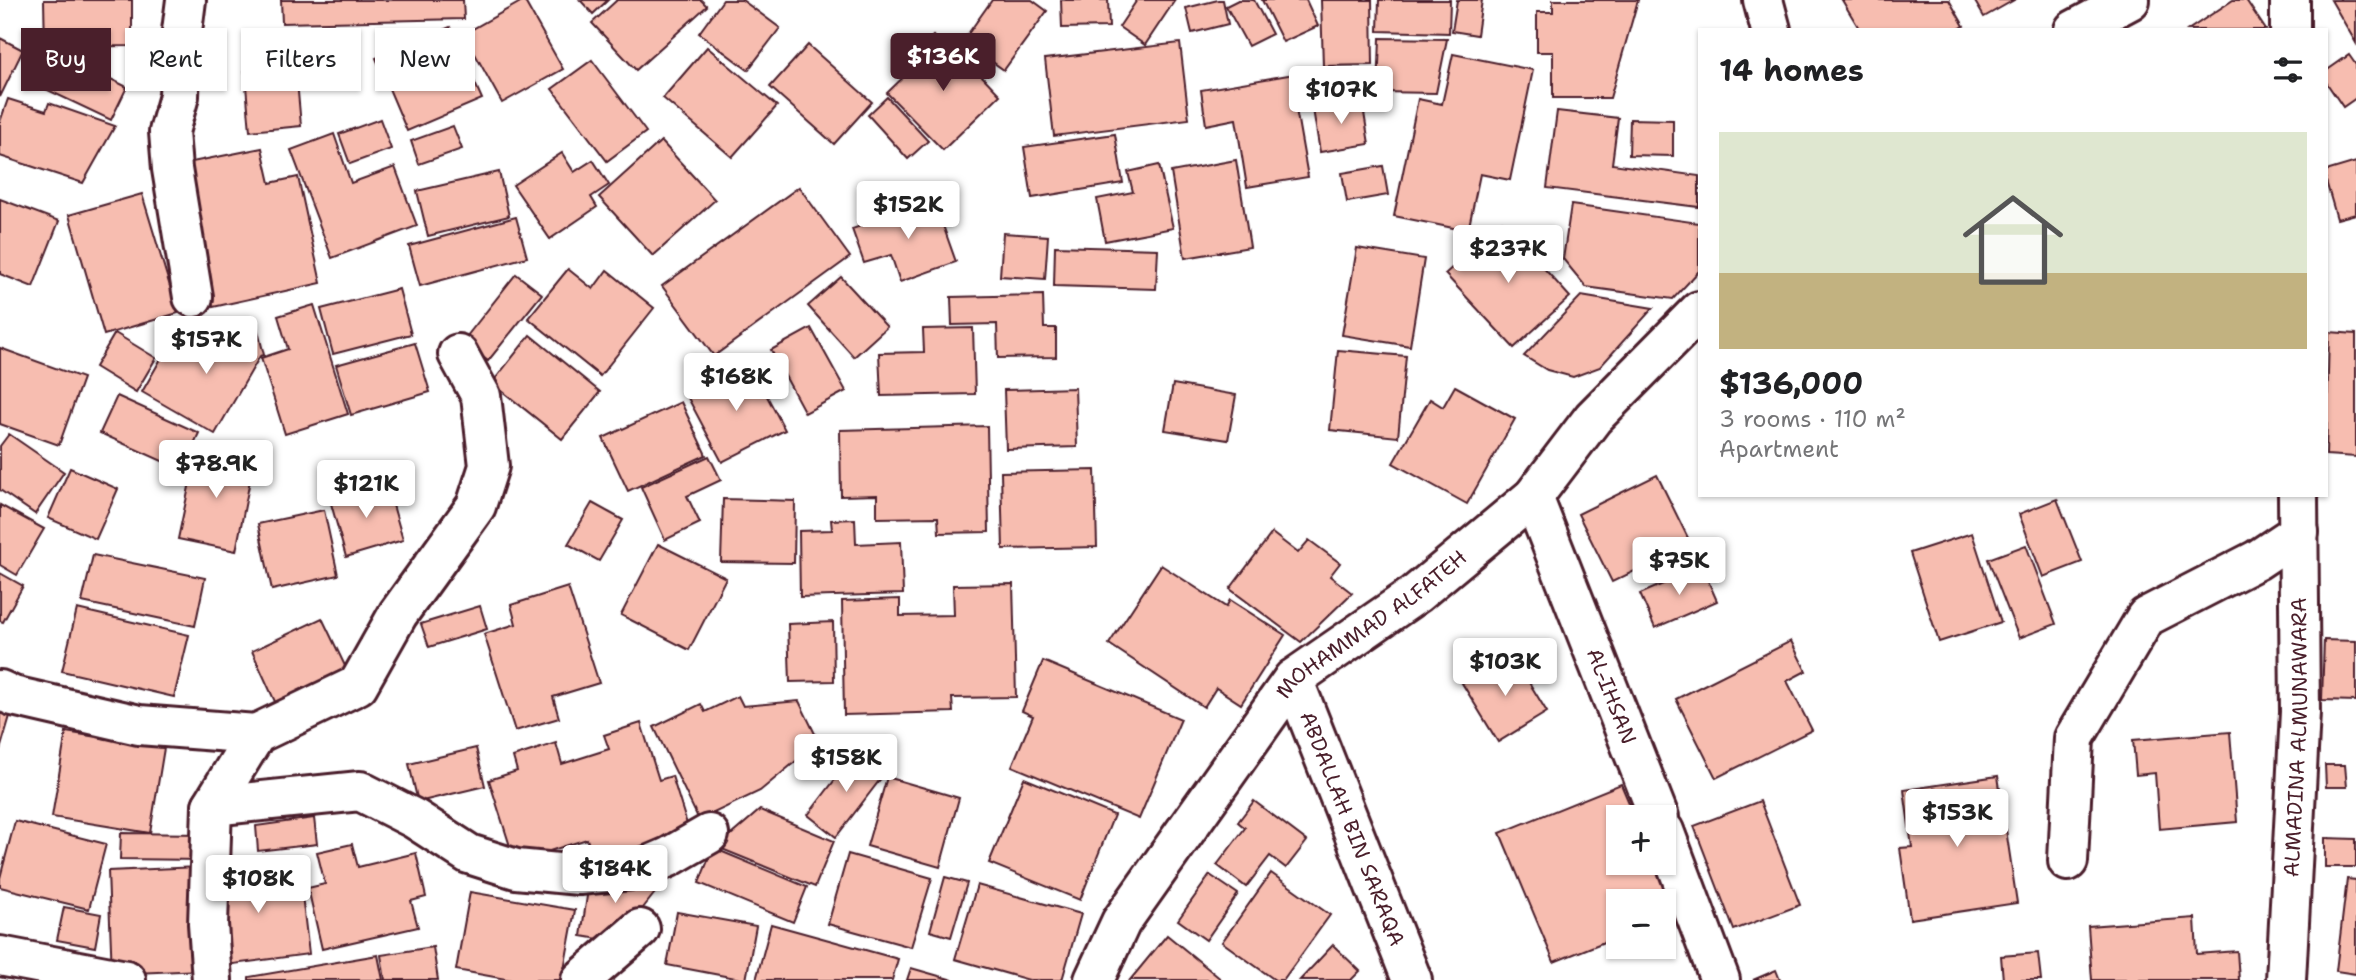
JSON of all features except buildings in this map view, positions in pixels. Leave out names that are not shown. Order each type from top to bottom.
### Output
[{"type":"street","points":[[186,0],[181,39],[179,96],[169,132],[172,169],[192,297]]},
{"type":"street","points":[[1763,0],[1771,28]]},
{"type":"street","points":[[2078,28],[2130,0]]},
{"type":"street","points":[[2290,0],[2290,28]]},
{"type":"street","name":"MOHAMMAD ALFATEH","points":[[1094,980],[1121,922],[1293,679],[1416,594],[1533,497],[1593,418],[1698,312]]},
{"type":"street","points":[[0,690],[13,696],[139,725],[256,734],[358,685],[398,614],[476,506],[489,466],[481,396],[458,354]]},
{"type":"street","name":"AL-IHSAN","points":[[1533,497],[1654,805]]},
{"type":"street","points":[[2068,861],[2074,738],[2146,617],[2257,560],[2299,514]]},
{"type":"street","name":"ALMADINA ALMUNAWARA","points":[[2286,980],[2300,712],[2299,514]]},
{"type":"street","name":"ABDALLAH BIN SARAQA","points":[[1293,679],[1412,980]]},
{"type":"street","points":[[212,980],[208,925],[212,806],[256,734]]},
{"type":"street","points":[[212,806],[360,791],[415,819],[469,854],[516,869],[579,875],[641,869],[669,857],[709,834]]},
{"type":"street","points":[[1676,863],[1720,980]]},
{"type":"street","points":[[581,980],[640,929]]},
{"type":"street","points":[[0,956],[126,980]]}]
